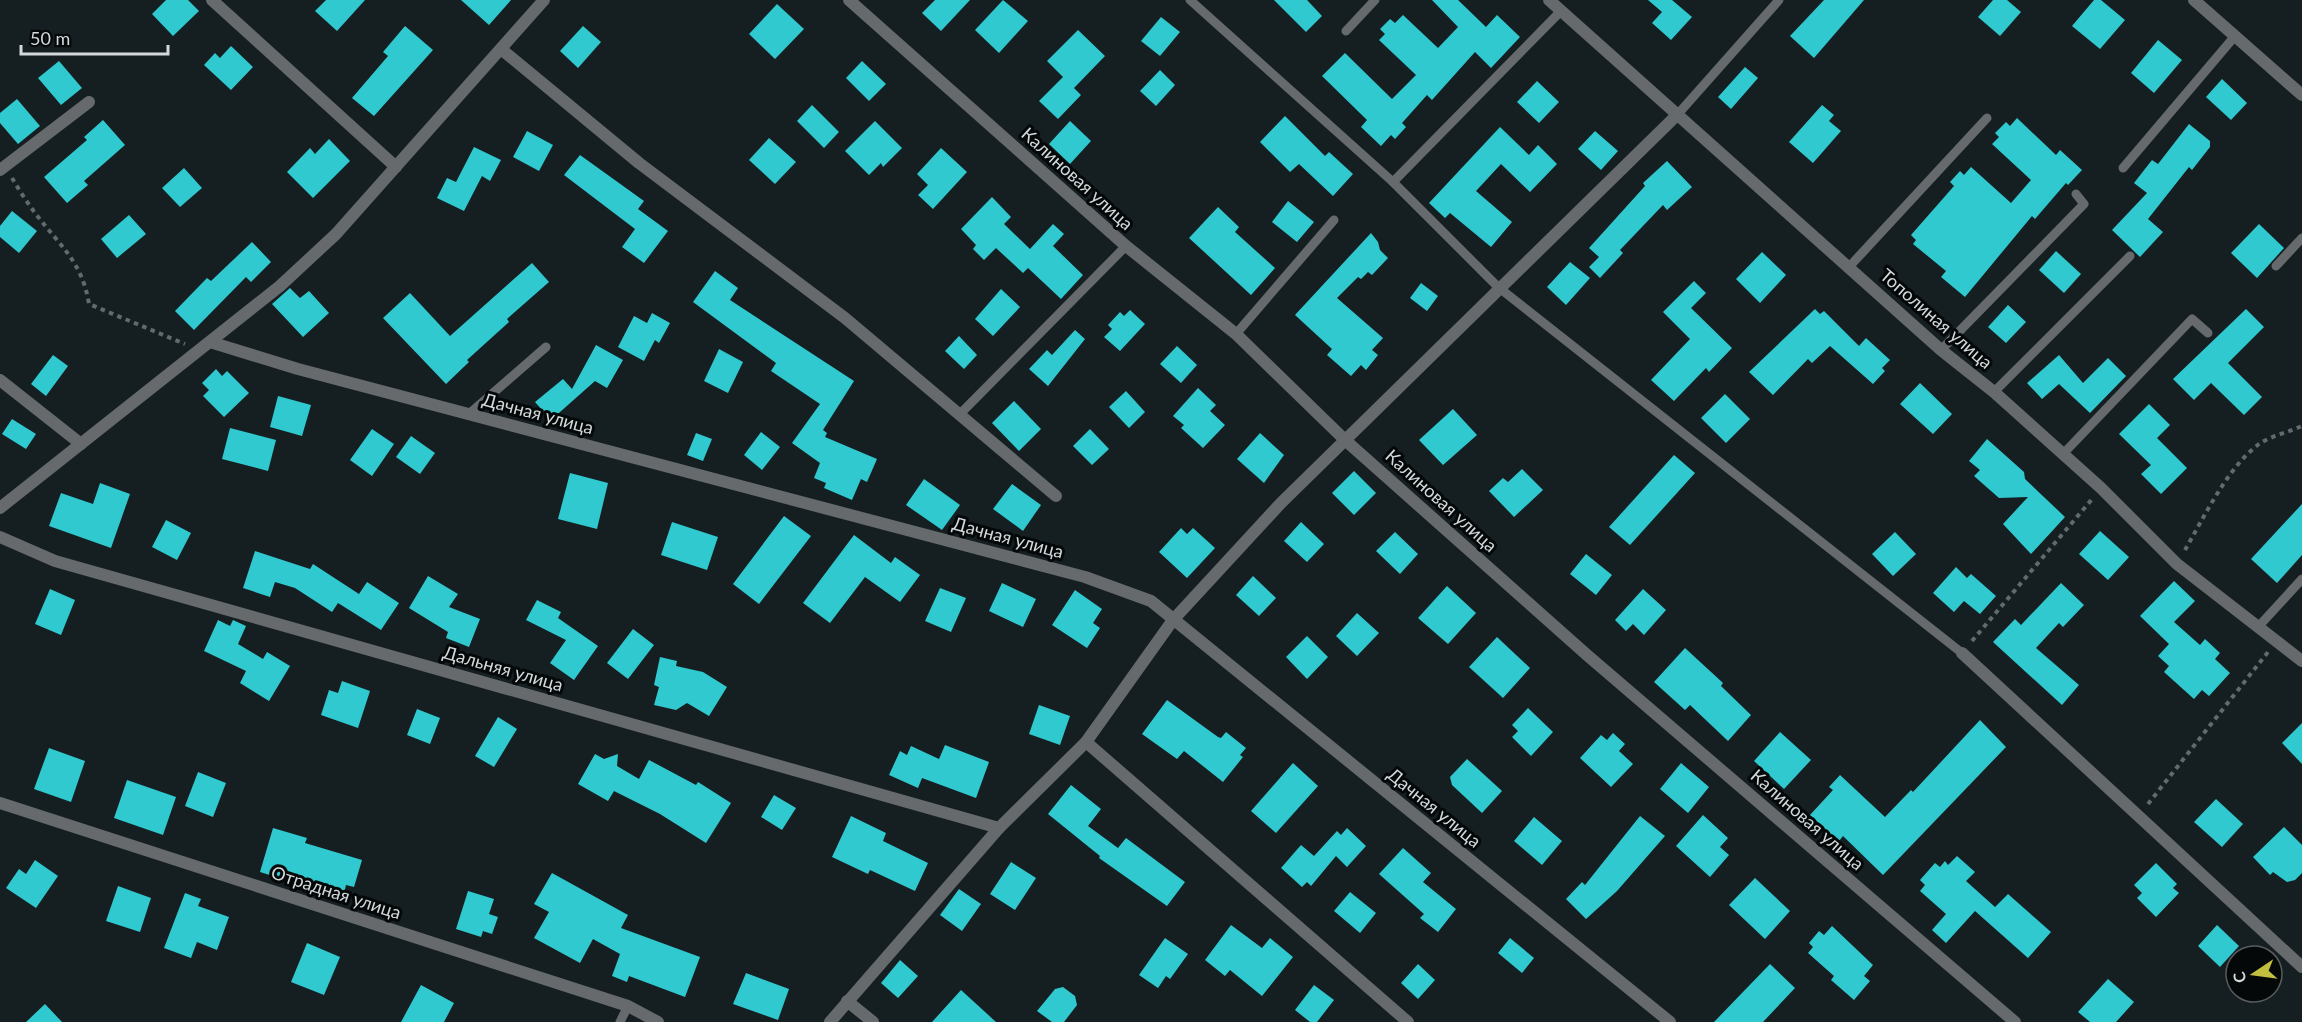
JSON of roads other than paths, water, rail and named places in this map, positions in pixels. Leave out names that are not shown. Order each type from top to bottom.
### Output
[{"type":"street","points":[[212,0],[396,167]]},
{"type":"street","points":[[0,508],[280,286],[336,234],[544,0]]},
{"type":"street","name":"Калиновая улица","points":[[849,0],[1126,246],[1236,334],[1345,440],[1587,655],[2015,1022]]},
{"type":"street","name":"Тополиная улица","points":[[1549,0],[1941,350],[1994,392],[2101,488],[2177,564],[2302,661]]},
{"type":"street","points":[[2194,0],[2302,95]]},
{"type":"street","points":[[501,50],[639,163],[844,318],[1056,496]]},
{"type":"street","points":[[2,168],[89,102]]},
{"type":"street","points":[[830,1022],[999,828],[1086,742],[1173,620],[1281,503],[1498,287],[1678,114]]},
{"type":"street","name":"Дачная улица","points":[[210,342],[298,369],[1085,577],[1151,602],[1670,1022]]},
{"type":"street","points":[[0,380],[81,444]]},
{"type":"street","name":"Дальняя улица","points":[[0,537],[55,561],[999,828]]},
{"type":"street","points":[[1962,653],[2302,967]]},
{"type":"street","points":[[1086,742],[1408,1022]]},
{"type":"street","name":"Отрадная улица","points":[[0,803],[628,1006],[658,1022]]},
{"type":"street","points":[[847,1001],[873,1022]]},
{"type":"lane","points":[[1190,0],[1393,182],[1498,287],[1962,653]]},
{"type":"lane","points":[[1346,31],[1375,0]]},
{"type":"lane","points":[[1678,114],[1779,0]]},
{"type":"lane","points":[[1393,182],[1561,11]]},
{"type":"lane","points":[[2123,168],[2235,36]]},
{"type":"lane","points":[[1849,267],[1987,118]]},
{"type":"lane","points":[[1941,350],[2084,204],[2076,194]]},
{"type":"lane","points":[[1236,334],[1334,220]]},
{"type":"lane","points":[[2276,266],[2302,238]]},
{"type":"lane","points":[[959,415],[1126,246]]},
{"type":"lane","points":[[1994,392],[2130,256]]},
{"type":"lane","points":[[2063,454],[2192,319],[2208,333]]},
{"type":"lane","points":[[469,414],[546,347]]},
{"type":"lane","points":[[2259,626],[2302,579]]},
{"type":"lane","points":[[620,1022],[628,1006]]}]
